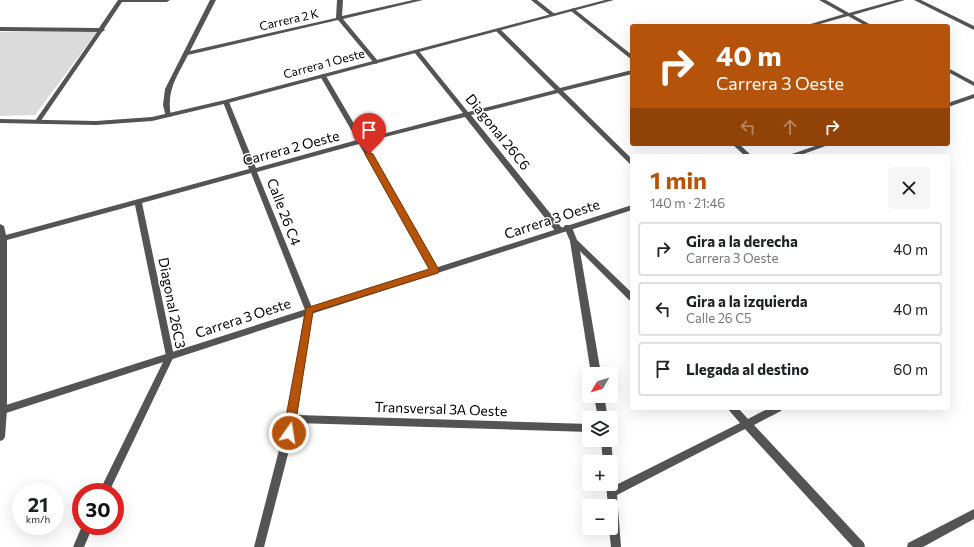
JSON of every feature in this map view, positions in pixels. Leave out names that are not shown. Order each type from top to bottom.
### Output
[{"type":"street","points":[[38,121],[121,1],[167,0]]},
{"type":"street","points":[[168,116],[166,97],[213,0]]},
{"type":"street","points":[[340,0],[339,18],[376,62]]},
{"type":"street","name":"Carrera 2 K","points":[[186,54],[420,0]]},
{"type":"street","points":[[534,0],[553,15]]},
{"type":"street","name":"Carrera 1 Oeste","points":[[0,121],[127,122],[168,116],[611,0]]},
{"type":"street","points":[[822,0],[866,24]]},
{"type":"street","points":[[815,24],[902,0]]},
{"type":"street","points":[[918,0],[974,28]]},
{"type":"street","points":[[573,10],[630,56]]},
{"type":"street","points":[[0,29],[102,30]]},
{"type":"street","points":[[498,30],[630,161]]},
{"type":"street","name":"Diagonal 26C6","points":[[416,51],[559,230]]},
{"type":"street","points":[[950,71],[974,84]]},
{"type":"street","name":"Carrera 2 Oeste","points":[[3,238],[362,141],[630,72]]},
{"type":"street","points":[[323,76],[362,141],[435,270]]},
{"type":"street","points":[[950,104],[974,96]]},
{"type":"street","name":"Calle 26 C4","points":[[226,102],[309,310]]},
{"type":"street","points":[[737,146],[747,154]]},
{"type":"street","points":[[797,154],[822,146]]},
{"type":"street","name":"Diagonal 26C3","points":[[108,483],[170,356],[138,202]]},
{"type":"street","name":"Carrera 3 Oeste","points":[[1,410],[630,208]]},
{"type":"street","points":[[0,226],[3,238],[0,437]]},
{"type":"street","points":[[568,227],[574,241],[595,367]]},
{"type":"street","points":[[574,241],[630,296]]},
{"type":"street","points":[[259,547],[292,419],[309,310]]},
{"type":"street","points":[[734,410],[860,547]]},
{"type":"street","points":[[618,485],[774,410]]},
{"type":"street","name":"Transversal 3A Oeste","points":[[292,419],[582,428]]},
{"type":"street","points":[[611,491],[616,547]]},
{"type":"street","points":[[912,547],[974,514]]},
{"type":"street","points":[[78,547],[84,535]]},
{"type":"shaded area","points":[[0,32],[97,32],[35,115],[0,116]]},
{"type":"route","points":[[289,433],[309,310],[435,270],[369,154]]}]
